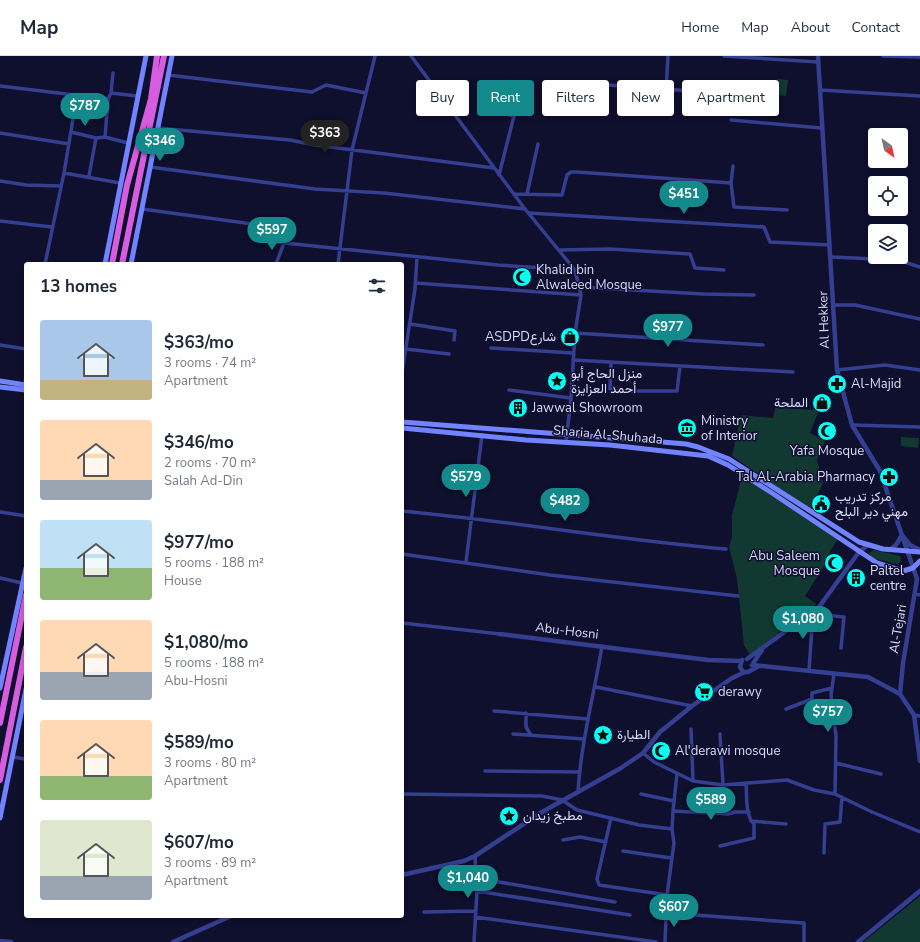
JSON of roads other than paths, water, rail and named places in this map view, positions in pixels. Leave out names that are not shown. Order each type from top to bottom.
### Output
[{"type":"highway","points":[[112,262],[127,185],[150,99],[157,56]]},
{"type":"highway","points":[[122,262],[164,56]]},
{"type":"highway","points":[[0,722],[24,605]]},
{"type":"highway","points":[[0,780],[24,657]]},
{"type":"main road","points":[[105,262],[146,56]]},
{"type":"main road","points":[[131,262],[172,56]]},
{"type":"main road","points":[[0,381],[24,387]]},
{"type":"main road","points":[[0,387],[24,387]]},
{"type":"main road","name":"Sharia Al-Shuhada","points":[[404,422],[686,444],[709,450],[729,459],[846,535],[868,545],[889,550],[907,552],[920,551]]},
{"type":"main road","name":"Sharia Al-Shuhada","points":[[404,428],[644,448],[708,456],[728,465],[877,563],[900,570],[913,568]]},
{"type":"main road","points":[[913,568],[920,561]]},
{"type":"main road","points":[[0,688],[24,583]]},
{"type":"main road","points":[[0,818],[24,699]]},
{"type":"street","points":[[338,262],[352,150],[375,56]]},
{"type":"street","points":[[411,56],[525,209],[576,270],[581,296],[575,333],[571,398],[566,442]]},
{"type":"street","points":[[667,80],[668,56]]},
{"type":"street","points":[[724,56],[818,62]]},
{"type":"street","name":"Al Hekker","points":[[818,56],[821,128],[835,305],[837,370],[852,425],[880,471],[913,568]]},
{"type":"street","points":[[883,56],[920,57]]},
{"type":"street","points":[[105,137],[108,99],[111,93],[113,73]]},
{"type":"street","points":[[168,76],[312,92],[326,85],[366,93]]},
{"type":"street","points":[[0,86],[108,99]]},
{"type":"street","points":[[820,90],[920,96]]},
{"type":"street","points":[[111,93],[137,96]]},
{"type":"street","points":[[45,262],[60,186],[64,173],[77,95]]},
{"type":"street","points":[[499,175],[514,116]]},
{"type":"street","points":[[731,120],[821,128]]},
{"type":"street","points":[[158,128],[290,140],[352,150],[494,168]]},
{"type":"street","points":[[71,132],[96,138],[105,137],[128,142]]},
{"type":"street","points":[[0,133],[69,144]]},
{"type":"street","points":[[89,176],[96,138]]},
{"type":"street","points":[[527,194],[538,144]]},
{"type":"street","points":[[733,166],[732,183],[734,207],[787,210]]},
{"type":"street","points":[[150,167],[271,184],[346,190],[525,209]]},
{"type":"street","points":[[514,194],[562,195],[567,175],[571,172],[732,183]]},
{"type":"street","points":[[64,173],[120,182]]},
{"type":"street","points":[[0,181],[60,186]]},
{"type":"street","points":[[142,210],[260,225],[264,227],[264,238],[266,241],[417,257],[576,270]]},
{"type":"street","points":[[529,213],[764,227],[770,242],[830,245]]},
{"type":"street","points":[[0,221],[52,227]]},
{"type":"street","points":[[277,262],[284,243]]},
{"type":"street","points":[[560,250],[610,249],[690,254],[695,268],[724,270]]},
{"type":"street","points":[[404,353],[406,349],[416,283],[417,257]]},
{"type":"street","points":[[831,258],[898,260],[920,267]]},
{"type":"street","points":[[416,283],[581,296]]},
{"type":"street","points":[[580,287],[703,294],[754,295]]},
{"type":"street","points":[[835,305],[855,305],[920,319]]},
{"type":"street","points":[[410,324],[455,331],[454,340]]},
{"type":"street","points":[[575,333],[763,345]]},
{"type":"street","points":[[0,345],[24,349]]},
{"type":"street","points":[[491,348],[573,353]]},
{"type":"street","points":[[406,349],[449,354]]},
{"type":"street","points":[[573,360],[793,372]]},
{"type":"street","points":[[611,362],[610,389],[615,391],[677,391],[680,366]]},
{"type":"street","points":[[837,370],[885,365],[920,370]]},
{"type":"street","points":[[509,390],[571,398]]},
{"type":"street","points":[[852,425],[920,427]]},
{"type":"street","points":[[466,562],[482,435]]},
{"type":"street","points":[[404,511],[680,546],[726,549]]},
{"type":"street","points":[[0,512],[24,516]]},
{"type":"street","points":[[889,550],[896,545],[902,535],[910,545],[920,551]]},
{"type":"street","points":[[404,875],[464,861],[475,856],[562,800],[643,753],[660,732],[692,706],[732,678],[746,672],[752,667],[762,650],[813,610],[819,607],[859,552],[868,545]]},
{"type":"street","points":[[404,554],[550,575],[738,596]]},
{"type":"street","name":"Al-Tejari","points":[[900,694],[903,663],[918,594],[917,579],[913,568]]},
{"type":"street","points":[[0,578],[24,583]]},
{"type":"street","points":[[819,607],[825,615],[844,617],[841,648]]},
{"type":"street","points":[[808,671],[813,610]]},
{"type":"street","name":"Abu-Hosni","points":[[404,623],[728,662],[747,659],[762,650]]},
{"type":"street","points":[[578,792],[579,772],[584,739],[596,687],[602,646]]},
{"type":"street","points":[[747,659],[752,667]]},
{"type":"street","points":[[732,678],[740,667],[741,661]]},
{"type":"street","name":"Abu-Hosni","points":[[728,662],[740,667],[746,672]]},
{"type":"street","points":[[752,667],[760,666],[868,677],[900,694],[914,715],[920,761]]},
{"type":"street","points":[[834,674],[832,688],[836,763],[835,794]]},
{"type":"street","points":[[596,687],[692,706]]},
{"type":"street","points":[[786,709],[812,699],[812,693],[832,688]]},
{"type":"street","points":[[494,711],[588,719]]},
{"type":"street","points":[[526,713],[526,727],[531,736]]},
{"type":"street","points":[[914,715],[920,716]]},
{"type":"street","points":[[691,729],[693,781]]},
{"type":"street","points":[[514,734],[584,739]]},
{"type":"street","points":[[720,734],[723,785]]},
{"type":"street","points":[[643,753],[654,762],[693,781],[723,785],[787,780],[814,790],[835,794],[872,812],[920,832]]},
{"type":"street","points":[[13,757],[24,759]]},
{"type":"street","points":[[836,763],[881,774]]},
{"type":"street","points":[[485,771],[579,772]]},
{"type":"street","points":[[666,942],[667,896],[674,843],[672,830],[677,774]]},
{"type":"street","points":[[720,846],[754,838],[754,824],[751,821],[749,812],[746,782]]},
{"type":"street","points":[[404,794],[542,796],[562,800],[577,810],[672,830]]},
{"type":"street","points":[[641,794],[674,801]]},
{"type":"street","points":[[824,854],[825,824],[836,824],[840,822],[842,797]]},
{"type":"street","points":[[673,811],[728,814],[736,812],[749,812]]},
{"type":"street","points":[[611,818],[597,879],[599,885],[667,896]]},
{"type":"street","points":[[751,821],[786,824]]},
{"type":"street","points":[[563,840],[580,837],[606,842]]},
{"type":"street","points":[[623,851],[671,858]]},
{"type":"street","points":[[474,942],[477,892],[475,856]]},
{"type":"street","points":[[476,878],[615,902]]},
{"type":"street","points":[[858,942],[920,891]]},
{"type":"street","points":[[477,892],[630,915]]},
{"type":"street","points":[[424,912],[475,911]]},
{"type":"street","points":[[667,913],[804,923],[804,942]]},
{"type":"street","points":[[475,917],[656,942]]},
{"type":"street","points":[[173,942],[227,918]]},
{"type":"street","points":[[0,941],[11,942]]},
{"type":"place","name":"Khalid bin Alwaleed Mosque","points":[[522,277]]},
{"type":"place","name":"ASDPDشارع","points":[[570,337]]},
{"type":"place","name":"منزل الحاج أبو أحمد العزايزة","points":[[557,381]]},
{"type":"place","name":"Al-Majid","points":[[837,384]]},
{"type":"place","name":"الملحة","points":[[822,403]]},
{"type":"place","name":"Jawwal Showroom","points":[[518,408]]},
{"type":"place","name":"Ministry of Interior","points":[[687,428]]},
{"type":"place","name":"Yafa Mosque","points":[[827,431]]},
{"type":"place","name":"Tal Al-Arabia Pharmacy","points":[[889,477]]},
{"type":"place","name":"مركز تدريب مهني دير البلح","points":[[821,504]]},
{"type":"place","name":"Abu Saleem Mosque","points":[[834,563]]},
{"type":"place","name":"Paltel centre","points":[[856,578]]},
{"type":"place","name":"derawy","points":[[704,692]]},
{"type":"place","name":"الطيارة","points":[[603,735]]},
{"type":"place","name":"Al'derawi mosque","points":[[661,751]]},
{"type":"place","name":"مطبخ زيدان","points":[[509,816]]}]
